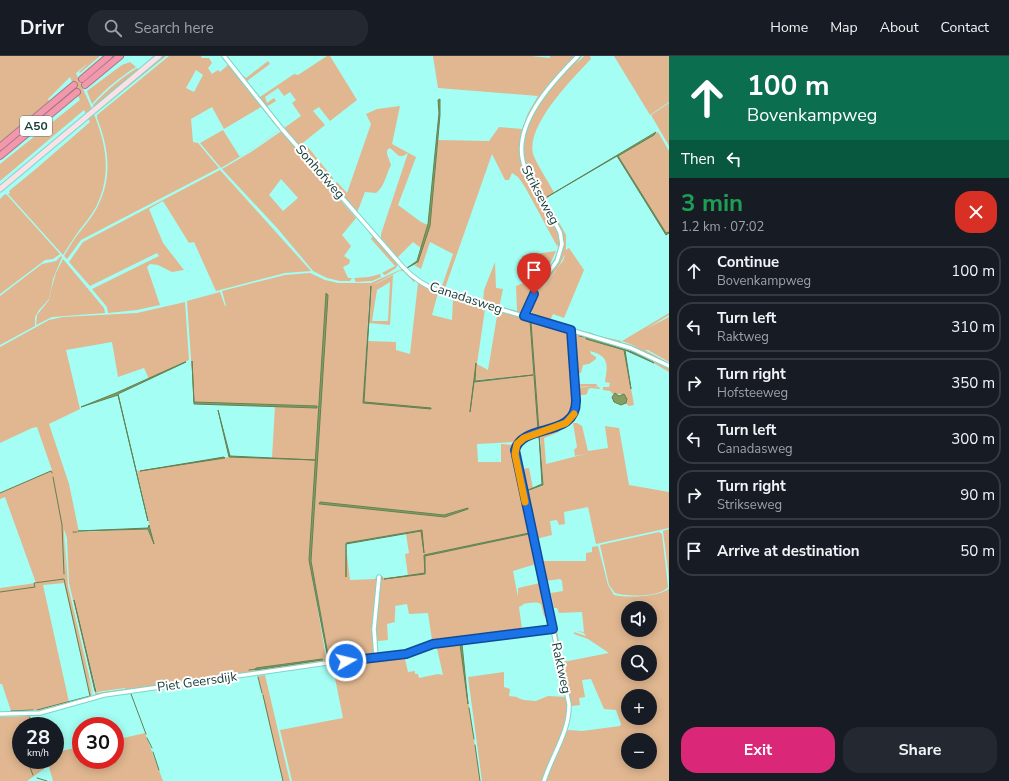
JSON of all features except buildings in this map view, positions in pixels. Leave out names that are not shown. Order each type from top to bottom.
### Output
[{"type":"highway","points":[[82,79],[109,56]]},
{"type":"highway","points":[[85,85],[120,56]]},
{"type":"highway","name":"A50","points":[[0,147],[74,85]]},
{"type":"highway","name":"A50","points":[[0,156],[77,92]]},
{"type":"street","points":[[0,189],[159,56]]},
{"type":"street","name":"Sonhofweg","points":[[224,56],[282,129],[402,266],[421,284]]},
{"type":"street","name":"Strikseweg","points":[[524,316],[534,294],[557,262],[562,244],[560,232],[525,168],[521,154],[521,146],[532,112],[551,84],[578,56]]},
{"type":"street","name":"Canadasweg","points":[[421,284],[439,291],[631,348],[669,366]]},
{"type":"street","name":"Raktweg","points":[[544,781],[566,728],[569,704],[515,450],[517,444],[524,438],[566,423],[574,414],[576,406],[571,330]]},
{"type":"street","points":[[376,656],[374,629],[379,577]]},
{"type":"street","name":"Piet Geersdijk","points":[[0,714],[40,712],[104,695],[376,656],[406,654],[433,644],[553,629]]},
{"type":"shaded area","points":[[0,56],[100,56],[80,73],[79,72],[88,63],[76,73],[91,106],[102,138],[106,172],[103,189],[96,207],[90,217],[63,255],[8,194],[10,193],[9,191],[90,122],[84,110],[0,181],[0,164],[80,100],[70,77],[48,99],[49,101],[0,142]]},
{"type":"shaded area","points":[[162,56],[166,56],[96,113],[95,111]]},
{"type":"shaded area","points":[[169,56],[201,56],[202,58],[209,58],[212,63],[208,68],[212,74],[218,70],[220,72],[229,64],[247,89],[249,89],[270,116],[270,118],[261,107],[224,129],[212,107],[191,119],[193,142],[198,143],[219,168],[81,240],[67,259],[64,256],[75,238],[94,213],[100,201],[107,178],[107,154],[97,115]],"holes":[[[196,70],[203,75],[194,92],[186,88]]]},
{"type":"shaded area","points":[[327,56],[330,56],[357,100],[330,121],[319,107],[313,111],[325,125],[299,146],[268,110],[269,109],[284,128],[301,116],[292,103],[296,100],[290,92],[284,96],[278,88],[265,97],[267,103],[274,98],[276,101],[266,107],[242,77],[244,76],[246,78],[268,61],[270,64],[247,81],[260,97],[294,74],[298,75]]},
{"type":"shaded area","points":[[433,56],[531,56],[550,58],[550,56],[573,56],[574,59],[557,75],[534,107],[521,144],[520,156],[523,167],[558,232],[561,243],[558,259],[533,294],[522,313],[502,309],[503,307],[517,311],[516,286],[526,282],[522,256],[556,251],[551,262],[529,295],[551,265],[555,258],[558,245],[557,246],[518,177],[512,173],[509,180],[505,180],[492,154],[445,288],[441,290],[423,283],[425,282],[441,289],[453,254],[430,242],[421,269],[414,265],[417,264],[430,226],[438,140],[489,141],[499,127],[522,129],[528,113],[538,96],[438,88]]},
{"type":"shaded area","points":[[579,56],[582,56],[576,64],[584,56],[590,56],[591,59],[563,90],[544,116],[533,142],[533,154],[554,192],[546,199],[566,235],[566,250],[569,248],[584,270],[564,318],[553,314],[550,321],[568,326],[567,328],[531,317],[528,312],[529,310],[530,315],[545,319],[532,315],[534,302],[541,290],[529,308],[529,305],[533,297],[557,265],[562,251],[563,238],[526,168],[522,154],[524,139],[533,113],[551,85]]},
{"type":"shaded area","points":[[614,56],[669,56],[669,102],[650,115]]},
{"type":"shaded area","points":[[130,62],[136,67],[102,93],[92,104],[87,91],[122,65]]},
{"type":"shaded area","points":[[137,68],[139,70],[94,108],[93,105],[108,90]]},
{"type":"shaded area","points":[[440,99],[440,115],[430,226],[418,262],[407,268],[417,261],[428,224],[439,113],[438,100]]},
{"type":"shaded area","points":[[669,103],[669,146],[651,115]]},
{"type":"shaded area","points":[[400,106],[392,144],[416,157],[398,205],[421,222],[428,225],[421,248],[413,242],[398,257],[396,257],[373,231],[397,256],[381,238],[381,234],[408,153],[403,156],[399,156],[390,148],[387,150],[391,165],[383,183],[376,193],[365,192],[357,213],[333,186],[337,182],[347,193],[371,124],[366,114],[377,109]]},
{"type":"shaded area","points":[[271,120],[273,120],[279,129]]},
{"type":"shaded area","points":[[223,130],[240,157],[221,168],[200,143]]},
{"type":"shaded area","points":[[280,132],[283,132],[317,173],[319,173],[371,233],[370,235],[369,231],[334,193],[356,218],[342,235],[351,246],[344,256],[350,260],[349,264],[343,267],[348,278],[352,278],[350,281],[340,281],[327,278],[313,271],[278,229],[222,169],[251,152]],"holes":[[[281,179],[298,198],[283,211],[269,195]]]},
{"type":"shaded area","points":[[656,132],[654,135],[618,156],[666,233],[669,232],[666,235],[617,156],[547,197]]},
{"type":"shaded area","points":[[658,132],[669,151],[669,232],[666,234],[618,156]]},
{"type":"shaded area","points":[[307,146],[333,178],[331,182],[302,149],[304,150]]},
{"type":"shaded area","points":[[220,170],[311,271],[285,273],[216,291],[194,242],[189,243],[163,201],[149,209],[163,243],[184,270],[172,272],[158,265],[150,264],[147,267],[160,305],[137,310],[108,313],[107,307],[92,289],[159,256],[157,253],[90,286],[69,262],[83,242]]},
{"type":"shaded area","points":[[5,194],[60,254],[53,259],[45,260],[0,294],[0,199]]},
{"type":"shaded area","points":[[373,235],[398,263],[396,268],[385,275],[382,273],[395,266],[371,239]]},
{"type":"shaded area","points":[[61,256],[62,257],[53,279],[49,299],[35,317],[35,326],[0,345],[0,296],[42,264],[56,261]]},
{"type":"shaded area","points":[[63,259],[104,308],[105,313],[52,317],[36,325],[37,315],[49,300],[56,273]]},
{"type":"shaded area","points":[[495,262],[496,288],[503,289],[499,308],[471,300],[471,298],[483,301],[484,290]]},
{"type":"shaded area","points":[[402,269],[415,281],[414,282],[403,271],[399,272],[402,271],[401,270],[375,284],[393,275],[390,325],[369,323],[370,287],[363,403],[401,406],[364,402],[368,341],[396,342],[396,350],[410,354],[418,283],[446,295],[438,293],[432,315],[452,320],[453,299],[449,297],[449,295],[495,309],[495,311],[485,309],[474,382],[533,375],[475,380],[477,364],[488,370],[498,310],[563,329],[570,336],[575,404],[571,416],[563,423],[515,442],[477,444],[478,462],[501,462],[501,444],[515,445],[514,456],[537,562],[536,564],[513,571],[518,597],[518,588],[540,583],[547,614],[541,581],[551,625],[550,627],[541,629],[549,627],[548,618],[544,616],[541,604],[523,604],[519,607],[522,629],[527,629],[527,631],[435,642],[424,645],[424,643],[432,640],[428,613],[409,614],[407,604],[395,606],[395,622],[387,624],[388,640],[378,641],[377,638],[378,643],[375,644],[375,629],[381,576],[383,576],[382,579],[408,576],[405,554],[409,553],[406,534],[421,531],[424,552],[421,530],[345,543],[346,577],[346,547],[350,580],[375,579],[378,576],[373,630],[374,651],[372,656],[107,694],[96,697],[69,583],[67,538],[64,529],[66,582],[65,540],[68,586],[94,697],[88,677],[92,695],[90,696],[64,583],[43,585],[69,702],[40,710],[11,711],[2,684],[0,684],[0,588],[36,583],[5,497],[0,499],[0,493],[52,470],[37,427],[0,443],[0,347],[49,320],[63,317],[137,313],[185,302],[189,360],[149,379],[144,368],[118,377],[112,342],[66,350],[80,409],[49,424],[69,484],[79,532],[148,529],[150,530],[154,544],[137,471],[229,457],[315,460],[272,458],[275,406],[316,408],[316,406],[194,402],[187,301],[220,292],[226,306],[222,291],[285,275],[310,273],[325,280],[338,283],[371,283]],"holes":[[[390,282],[388,321],[372,321],[377,290]],[[326,293],[328,295],[311,561],[313,579],[309,560]],[[530,321],[531,322],[537,423]],[[320,502],[444,515],[468,508],[445,517],[319,504]],[[529,530],[530,535],[425,556],[425,573],[424,555],[529,533]],[[313,581],[315,581],[328,659],[326,658]],[[74,600],[97,692],[125,688],[97,693],[96,691]],[[323,659],[322,660],[255,670],[256,668]]]},
{"type":"shaded area","points":[[380,274],[381,277],[372,281],[356,282],[354,278],[369,277]]},
{"type":"shaded area","points":[[371,286],[364,402],[431,409],[363,403]]},
{"type":"shaded area","points":[[326,293],[328,295],[311,561],[328,659],[309,560]]},
{"type":"shaded area","points":[[669,313],[669,315],[646,329],[669,317],[669,362],[648,350],[645,350],[669,363],[669,365],[645,353],[624,345],[624,343],[638,347],[622,341]]},
{"type":"shaded area","points":[[530,321],[531,322],[539,431],[538,430]]},
{"type":"shaded area","points":[[589,332],[599,336],[622,341],[619,343],[589,334]]},
{"type":"shaded area","points":[[575,334],[638,352],[669,368],[669,372],[638,354],[585,338],[624,350],[634,405],[629,406],[625,403],[622,394],[613,394],[610,391],[603,390],[603,387],[609,387],[610,383],[605,382],[607,366],[601,355],[590,351],[596,359],[589,364],[583,365],[581,373],[575,372],[573,336]]},
{"type":"shaded area","points":[[586,337],[638,354],[654,363],[625,350],[631,389],[624,350],[586,339]]},
{"type":"shaded area","points":[[192,361],[194,402],[317,406],[317,408],[194,404]]},
{"type":"shaded area","points":[[185,362],[118,394],[148,521],[118,395],[81,407]]},
{"type":"shaded area","points":[[476,363],[475,381],[533,375],[474,382],[470,412]]},
{"type":"shaded area","points":[[576,384],[577,388],[594,386],[599,387],[600,389],[590,388],[587,394],[578,395],[578,410],[577,409]]},
{"type":"shaded area","points":[[578,384],[596,384],[598,386],[578,387]]},
{"type":"shaded area","points":[[615,393],[619,396],[624,394],[627,399],[626,403],[621,405],[614,402],[612,397]]},
{"type":"shaded area","points":[[218,410],[230,456],[315,460],[229,457]]},
{"type":"shaded area","points":[[573,423],[577,423],[582,426],[588,451],[608,448],[605,426],[619,428],[629,485],[669,492],[669,528],[596,544],[588,507],[564,512],[565,524],[559,525],[557,520],[550,521],[552,535],[536,539],[540,553],[537,551],[517,459],[521,469],[529,468],[533,488],[526,491],[543,486],[540,435],[522,443],[518,450],[518,456],[517,450],[519,445],[532,436],[562,425],[558,429],[559,432],[544,438],[546,464],[589,453],[575,456],[574,450],[577,447]]},
{"type":"shaded area","points":[[539,435],[543,485],[526,491],[542,484]]},
{"type":"shaded area","points":[[224,457],[225,458],[140,471]]},
{"type":"shaded area","points":[[521,496],[530,535],[425,556],[425,573],[424,555],[529,533]]},
{"type":"shaded area","points":[[320,502],[444,515],[468,509],[445,517],[319,504]]},
{"type":"shaded area","points":[[149,525],[154,544],[148,529],[78,531],[148,528]]},
{"type":"shaded area","points":[[669,529],[669,578],[663,531]]},
{"type":"shaded area","points":[[422,530],[424,553],[421,531],[346,544]]},
{"type":"shaded area","points":[[659,532],[662,534],[668,587],[658,593],[643,595],[615,593],[609,585],[600,545]]},
{"type":"shaded area","points":[[598,546],[608,585],[614,595],[642,596],[657,594],[669,589],[669,781],[545,781],[566,731],[582,731],[620,726],[621,724],[616,710],[604,709],[591,679],[582,680],[585,697],[579,698],[580,705],[570,705],[556,631],[563,662],[609,653],[588,639],[574,634],[574,632],[586,636],[584,633],[576,631],[584,632],[582,612],[559,613],[557,608],[554,608],[551,593],[563,591],[562,581],[560,579],[546,581],[547,588],[545,588],[538,556],[540,555],[542,561],[586,561],[586,553],[592,552],[592,547]]},
{"type":"shaded area","points":[[425,573],[425,574],[384,579]]},
{"type":"shaded area","points":[[74,600],[96,692],[95,691]]},
{"type":"shaded area","points":[[538,633],[460,644],[480,781],[292,781],[280,730],[343,718],[333,668],[336,663],[404,655],[408,672],[415,671],[415,674],[418,674],[419,678],[438,674],[443,675],[436,644]]},
{"type":"shaded area","points":[[477,641],[462,644],[468,704],[460,644]]},
{"type":"shaded area","points":[[323,660],[255,670],[256,668]]},
{"type":"shaded area","points":[[504,672],[504,687],[510,689],[509,696],[524,700],[536,701],[548,696],[566,697],[568,704],[567,720],[544,781],[482,781],[468,677]]},
{"type":"shaded area","points":[[265,675],[290,781],[283,781],[258,676]]},
{"type":"shaded area","points":[[30,716],[12,717],[12,769],[44,769],[27,781],[0,781],[0,717]]},
{"type":"shaded area","points":[[145,733],[163,781],[53,781],[50,769],[64,769],[64,750],[72,749],[72,769],[124,769],[124,738]]},
{"type":"waterway","points":[[579,336],[584,337]]},
{"type":"waterway","points":[[0,493],[51,471],[52,473]]},
{"type":"waterway","points":[[53,477],[62,525],[64,574]]},
{"type":"waterway","points":[[0,592],[35,587],[34,583],[64,579],[90,696],[37,710]]},
{"type":"waterway","points":[[249,670],[256,669]]},
{"type":"waterway","points":[[258,677],[262,693]]},
{"type":"waterway","points":[[131,694],[146,734]]},
{"type":"waterway","points":[[263,695],[283,781]]},
{"type":"waterway","points":[[469,708],[474,739]]},
{"type":"waterway","points":[[11,711],[33,710]]},
{"type":"waterway","points":[[147,738],[152,748]]},
{"type":"waterway","points":[[475,745],[480,781]]},
{"type":"waterway","points":[[153,752],[159,770]]},
{"type":"waterway","points":[[31,769],[33,775]]},
{"type":"waterway","points":[[37,778],[47,781]]},
{"type":"slow traffic","points":[[525,502],[515,454],[517,444],[524,438],[566,423],[574,414]]},
{"type":"route","points":[[346,661],[376,656],[401,655],[433,644],[553,629],[515,450],[517,444],[524,438],[566,423],[574,414],[576,400],[571,330],[524,316],[529,302],[534,294]]}]
